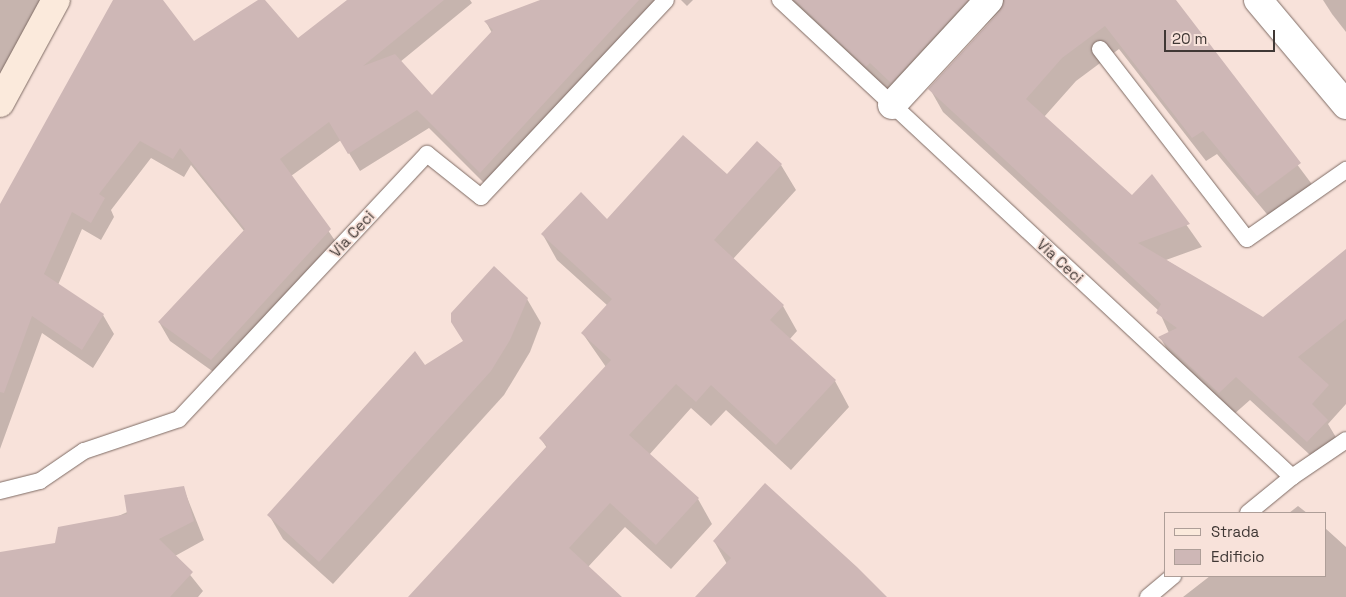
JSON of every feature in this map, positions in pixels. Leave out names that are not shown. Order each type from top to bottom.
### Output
[{"type":"street","points":[[0,103],[56,0]]},
{"type":"street","points":[[892,105],[989,0]]},
{"type":"street","points":[[1258,0],[1346,105]]},
{"type":"lane","name":"Via Ceci","points":[[0,491],[40,481],[84,451],[179,419],[427,154],[481,197],[666,0]]},
{"type":"lane","name":"Via Ceci","points":[[780,0],[1292,477]]},
{"type":"lane","points":[[1100,49],[1246,239],[1346,170]]},
{"type":"lane","points":[[1249,512],[1292,477],[1346,440]]},
{"type":"lane","points":[[1148,597],[1172,577]]},
{"type":"building","points":[[113,0],[163,0],[194,41],[258,0],[265,0],[298,38],[347,0],[444,0],[363,66],[395,54],[432,95],[493,30],[484,21],[540,0],[639,0],[480,173],[417,110],[348,154],[329,122],[280,159],[331,229],[211,360],[158,322],[245,229],[180,148],[173,159],[140,141],[99,194],[105,198],[91,223],[72,212],[44,274],[104,314],[82,350],[32,316],[4,393],[0,392],[0,204]]},
{"type":"building","points":[[795,0],[968,0],[891,83],[870,63],[866,67]]},
{"type":"building","points":[[1004,0],[1176,0],[1301,163],[1257,196],[1203,131],[1192,138],[1105,26],[1062,58],[1026,99],[1132,195],[1152,174],[1190,224],[1138,243],[1263,317],[1346,249],[1346,319],[1298,357],[1329,385],[1312,404],[1328,420],[1307,442],[1236,377],[1219,393],[1158,337],[1177,328],[1156,313],[1161,304],[928,89],[1000,11]]},
{"type":"building","points":[[683,135],[727,174],[757,141],[782,164],[714,240],[784,305],[770,320],[836,380],[776,445],[711,385],[696,402],[676,384],[629,435],[699,498],[656,545],[610,503],[569,548],[622,597],[408,597],[547,446],[539,438],[611,360],[581,333],[612,299],[541,234],[581,192],[607,219]]},
{"type":"building","points":[[494,266],[528,298],[510,340],[491,371],[319,562],[267,515],[415,351],[425,365],[463,341],[451,322],[451,313]]},
{"type":"building","points":[[765,483],[887,597],[695,597],[731,558],[713,541]]},
{"type":"building","points":[[184,486],[194,521],[159,539],[193,572],[170,597],[0,597],[0,552],[55,543],[58,527],[127,514],[124,495]]}]
